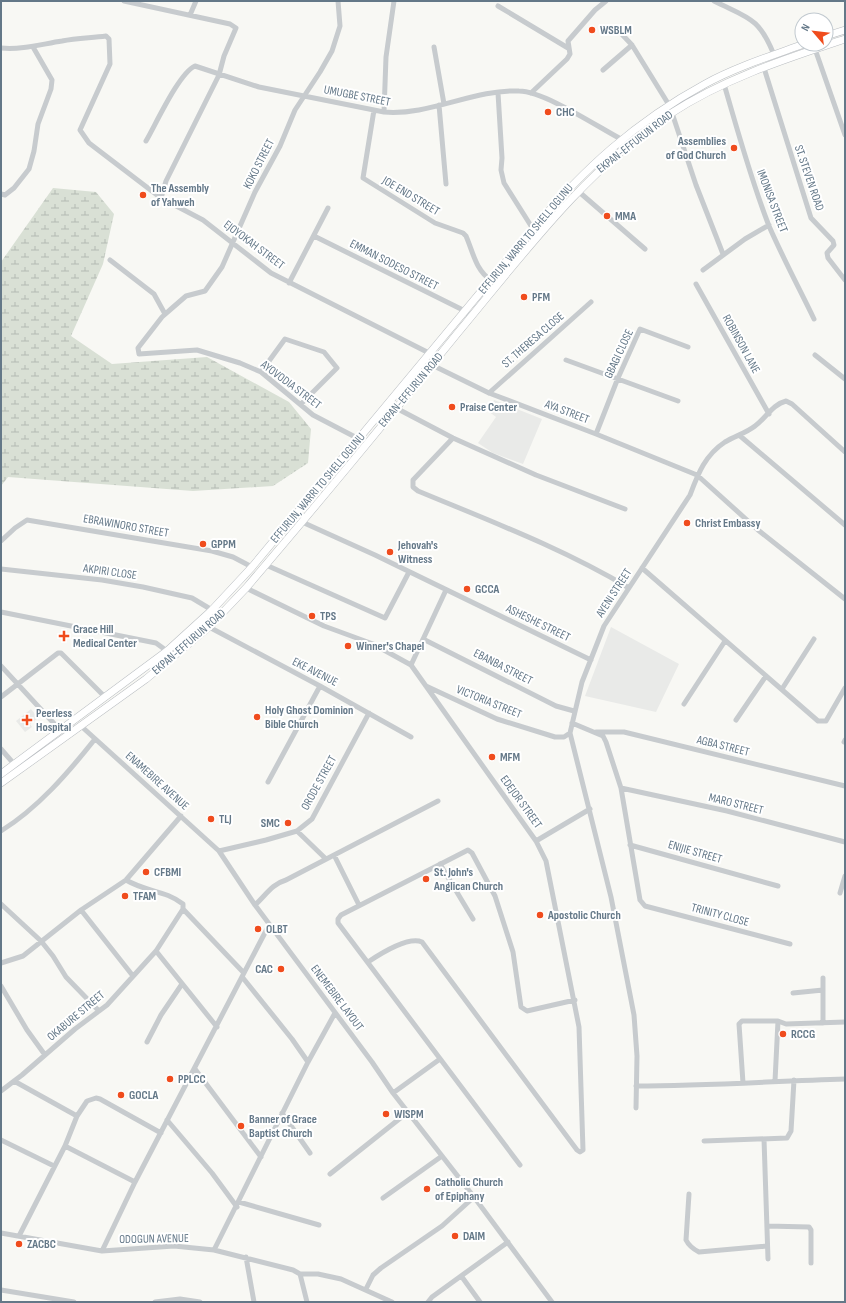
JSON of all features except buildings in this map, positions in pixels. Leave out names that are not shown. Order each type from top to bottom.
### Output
[{"type":"main road","points":[[834,33],[845,30]]},
{"type":"main road","name":"EKPAN-EFFURUN ROAD","points":[[834,42],[845,38]]},
{"type":"main road","name":"EFFURUN, WARRI TO SHELL OGUNU","points":[[1,774],[59,729],[167,651],[212,610],[252,567],[564,193],[621,139],[669,105],[706,83],[794,48]]},
{"type":"main road","name":"EKPAN-EFFURUN ROAD","points":[[1,783],[146,679],[208,627],[246,588],[471,318],[594,174],[626,146],[672,113],[724,84],[807,52]]},
{"type":"street","points":[[124,1],[134,2],[235,26],[219,75],[166,181],[161,198]]},
{"type":"street","points":[[190,15],[196,1]]},
{"type":"street","name":"KOKO STREET","points":[[165,314],[186,296],[205,291],[222,267],[255,192],[280,146],[295,110],[332,51],[340,26],[338,1]]},
{"type":"street","points":[[384,112],[386,57],[394,1]]},
{"type":"street","points":[[531,93],[567,59],[570,54],[568,41],[595,10],[606,1]]},
{"type":"street","points":[[714,1],[754,21],[767,38],[774,55]]},
{"type":"street","points":[[498,6],[568,48]]},
{"type":"street","points":[[615,27],[632,45],[669,105]]},
{"type":"street","name":"EJOYOKAH STREET","points":[[33,47],[106,36],[109,39],[110,64],[80,130],[89,143],[161,198],[203,220],[271,273],[431,354]]},
{"type":"street","points":[[604,70],[632,45]]},
{"type":"street","points":[[1,48],[12,49],[33,47],[52,80],[38,124],[34,151],[29,169],[14,188],[2,196]]},
{"type":"street","points":[[434,47],[442,104],[446,184]]},
{"type":"street","points":[[816,52],[845,135]]},
{"type":"street","name":"UMUGBE STREET","points":[[146,141],[181,79],[190,68],[196,66],[219,75],[259,87],[384,112],[402,114],[442,104],[498,93],[520,91],[531,93],[548,100],[621,139]]},
{"type":"street","name":"ST. STEVEN ROAD","points":[[764,68],[811,218],[833,241],[834,245],[827,252],[828,258],[845,280]]},
{"type":"street","name":"IMONISA STREET","points":[[724,84],[744,154],[769,226],[792,277],[814,319]]},
{"type":"street","points":[[498,93],[502,158],[501,170],[504,183],[532,230]]},
{"type":"street","name":"JOE END STREET","points":[[374,110],[363,178],[435,223],[463,233],[466,236],[479,269],[484,276],[491,280]]},
{"type":"street","points":[[672,113],[696,185],[723,254]]},
{"type":"street","points":[[578,191],[645,250]]},
{"type":"street","points":[[289,283],[328,208]]},
{"type":"street","points":[[703,270],[723,254],[769,226]]},
{"type":"street","name":"EMMAN SODESO STREET","points":[[314,236],[466,311]]},
{"type":"street","points":[[110,260],[154,294],[165,314]]},
{"type":"street","name":"ROBINSON LANE","points":[[696,284],[769,414]]},
{"type":"street","name":"ST. THERESA CLOSE","points":[[489,393],[591,302]]},
{"type":"street","points":[[466,311],[471,318]]},
{"type":"street","name":"AYOVODIA STREET","points":[[165,314],[138,348],[139,354],[197,350],[261,372],[302,404],[313,415],[359,439]]},
{"type":"street","name":"GBAGI CLOSE","points":[[596,434],[618,378],[640,329],[688,346]]},
{"type":"street","points":[[261,372],[285,339],[324,352],[337,368],[302,404]]},
{"type":"street","points":[[814,355],[845,379]]},
{"type":"street","points":[[566,360],[678,401]]},
{"type":"street","name":"AYA STREET","points":[[432,365],[489,393],[697,475],[758,530],[845,599]]},
{"type":"street","name":"AYENI STREET","points":[[570,733],[582,682],[604,626],[690,495],[697,475],[705,460],[713,451],[755,426],[783,402],[792,404],[845,452]]},
{"type":"street","points":[[396,408],[453,438],[536,475],[626,509]]},
{"type":"street","points":[[738,435],[845,525]]},
{"type":"street","points":[[453,438],[413,480],[413,487],[418,491],[538,540],[594,567],[629,588]]},
{"type":"street","name":"EBRAWINORO STREET","points":[[1,541],[15,528],[27,520],[212,551],[233,557],[252,567]]},
{"type":"street","name":"ASHESHE STREET","points":[[302,522],[590,660]]},
{"type":"street","points":[[266,565],[385,618],[409,572]]},
{"type":"street","points":[[642,568],[818,720],[822,722],[826,721],[845,688]]},
{"type":"street","name":"AKPIRI CLOSE","points":[[1,569],[102,580],[143,587],[192,598],[212,610]]},
{"type":"street","name":"EDEJOR STREET","points":[[246,588],[324,626],[373,644],[411,665],[536,841],[546,861],[575,1000],[581,1040],[583,1150],[580,1152],[422,942],[412,941],[385,952],[368,962]]},
{"type":"street","points":[[411,665],[446,590]]},
{"type":"street","points":[[1,612],[156,643],[167,651]]},
{"type":"street","name":"EKE AVENUE","points":[[208,627],[411,736]]},
{"type":"street","name":"EBANBA STREET","points":[[423,639],[556,706],[574,711]]},
{"type":"street","points":[[782,689],[814,639]]},
{"type":"street","points":[[684,704],[725,641]]},
{"type":"street","points":[[1,697],[58,653],[61,653],[105,697]]},
{"type":"street","points":[[1,666],[59,729]]},
{"type":"street","points":[[736,720],[766,676]]},
{"type":"street","name":"VICTORIA STREET","points":[[424,684],[437,692],[497,719],[555,737],[564,737],[570,733]]},
{"type":"street","points":[[268,782],[320,686]]},
{"type":"street","name":"ORODE STREET","points":[[219,851],[266,840],[297,830],[312,819],[369,713]]},
{"type":"street","points":[[572,723],[603,736],[606,742],[621,788],[630,845]]},
{"type":"street","name":"ENAMEBIRE AVENUE","points":[[81,726],[219,851]]},
{"type":"street","name":"AGBA STREET","points":[[595,732],[624,732],[845,786]]},
{"type":"street","points":[[570,733],[611,897],[634,1015],[637,1056],[636,1108]]},
{"type":"street","points":[[1,831],[29,809],[60,781],[95,739]]},
{"type":"street","points":[[1,749],[14,764]]},
{"type":"street","name":"MARO STREET","points":[[621,788],[728,811],[845,842]]},
{"type":"street","points":[[255,905],[271,887],[278,882],[286,880],[438,801]]},
{"type":"street","points":[[536,841],[590,809]]},
{"type":"street","points":[[1,963],[23,956],[81,910],[126,880],[181,816]]},
{"type":"street","points":[[297,830],[326,859]]},
{"type":"street","name":"ENIJIE STREET","points":[[630,845],[778,886]]},
{"type":"street","name":"TRINITY CLOSE","points":[[630,845],[640,900],[645,906],[790,944]]},
{"type":"street","points":[[520,1165],[338,923],[338,919],[341,915],[466,850],[472,853],[497,903],[513,952],[521,1008],[526,1011],[575,1000]]},
{"type":"street","name":"ENEMEBIRE LAYOUT","points":[[219,851],[269,925],[393,1093],[474,1197],[552,1302]]},
{"type":"street","points":[[334,855],[360,905]]},
{"type":"street","points":[[440,864],[473,919]]},
{"type":"street","points":[[840,893],[845,876]]},
{"type":"street","points":[[126,880],[143,890],[166,894],[183,904],[183,909],[243,975],[308,1062]]},
{"type":"street","points":[[1,904],[41,941],[54,956],[66,977],[99,1011]]},
{"type":"street","name":"OKABURE STREET","points":[[1,1091],[99,1011],[156,952],[183,909]]},
{"type":"street","points":[[81,910],[133,976]]},
{"type":"street","points":[[102,1251],[135,1182],[269,925]]},
{"type":"street","points":[[156,952],[217,1027]]},
{"type":"street","points":[[823,978],[823,1023]]},
{"type":"street","points":[[146,1042],[161,1014],[182,984]]},
{"type":"street","points":[[1,986],[27,1030],[45,1055]]},
{"type":"street","points":[[793,993],[823,990]]},
{"type":"street","points":[[214,1250],[238,1205],[308,1062],[335,1013]]},
{"type":"street","points":[[743,1083],[739,1024],[742,1021],[778,1021],[786,1024],[845,1022]]},
{"type":"street","points":[[775,1081],[778,1021]]},
{"type":"street","points":[[393,1093],[440,1059]]},
{"type":"street","points":[[195,1069],[261,1157]]},
{"type":"street","points":[[636,1086],[692,1086],[794,1080],[845,1079]]},
{"type":"street","points":[[704,1141],[787,1138],[790,1135],[794,1080]]},
{"type":"street","points":[[14,1081],[77,1116]]},
{"type":"street","points":[[19,1236],[65,1146],[77,1116],[87,1101],[96,1098],[161,1133]]},
{"type":"street","points":[[330,1174],[408,1112]]},
{"type":"street","points":[[282,1113],[310,1154]]},
{"type":"street","points":[[168,1120],[238,1205],[320,1225]]},
{"type":"street","points":[[764,1139],[768,1260]]},
{"type":"street","points":[[1,1140],[54,1166]]},
{"type":"street","points":[[65,1146],[135,1182]]},
{"type":"street","points":[[383,1198],[442,1156]]},
{"type":"street","points":[[689,1194],[686,1240],[688,1245],[693,1249],[699,1252],[767,1246]]},
{"type":"street","points":[[366,1289],[373,1275],[381,1268],[442,1226],[474,1197]]},
{"type":"street","points":[[767,1226],[808,1227],[811,1230],[811,1263]]},
{"type":"street","name":"ODOGUN AVENUE","points":[[1,1233],[102,1251],[174,1246],[214,1250],[293,1270],[300,1274]]},
{"type":"street","points":[[428,1302],[432,1297],[462,1277],[508,1242]]},
{"type":"street","points":[[246,1257],[254,1302]]},
{"type":"street","points":[[307,1302],[300,1274],[318,1274],[333,1277],[366,1289],[392,1302]]},
{"type":"street","points":[[462,1277],[480,1302]]},
{"type":"street","points":[[1,1290],[74,1302]]},
{"type":"street","points":[[155,1302],[180,1299],[200,1302]]},
{"type":"shaded area","points":[[494,400],[542,419],[523,464],[493,453],[478,443],[496,417],[488,411]]},
{"type":"shaded area","points":[[611,627],[679,664],[656,712],[585,696]]},
{"type":"shaded area","name":"Peerless Hospital","points":[[31,709],[38,718],[30,724],[32,727],[25,732],[16,721]]},
{"type":"green space","points":[[53,188],[96,192],[114,214],[103,264],[71,336],[112,364],[207,357],[289,402],[311,429],[308,463],[273,486],[193,491],[8,477],[1,486],[1,262]]},
{"type":"place","name":"WSBLM","points":[[592,30]]},
{"type":"place","name":"CHC","points":[[548,112]]},
{"type":"place","name":"Assemblies of God Church","points":[[734,148]]},
{"type":"place","name":"The Assembly of Yahweh","points":[[143,195]]},
{"type":"place","name":"MMA","points":[[607,216]]},
{"type":"place","name":"PFM","points":[[524,297]]},
{"type":"place","name":"Praise Center","points":[[452,407]]},
{"type":"place","name":"Christ Embassy","points":[[687,523]]},
{"type":"place","name":"GPPM","points":[[203,544]]},
{"type":"place","name":"Jehovah's Witness","points":[[390,552]]},
{"type":"place","name":"GCCA","points":[[467,589]]},
{"type":"place","name":"TPS","points":[[312,616]]},
{"type":"place","name":"Grace Hill Medical Center","points":[[64,636]]},
{"type":"place","name":"Winner's Chapel","points":[[348,646]]},
{"type":"place","name":"Holy Ghost Dominion Bible Church","points":[[257,717]]},
{"type":"place","name":"Peerless Hospital","points":[[27,720]]},
{"type":"place","name":"MFM","points":[[492,757]]},
{"type":"place","name":"TLJ","points":[[211,819]]},
{"type":"place","name":"SMC","points":[[288,823]]},
{"type":"place","name":"CFBMI","points":[[146,872]]},
{"type":"place","name":"St. John's Anglican Church","points":[[426,879]]},
{"type":"place","name":"TFAM","points":[[125,896]]},
{"type":"place","name":"Apostolic Church","points":[[540,915]]},
{"type":"place","name":"OLBT","points":[[258,929]]},
{"type":"place","name":"CAC","points":[[281,969]]},
{"type":"place","name":"RCCG","points":[[783,1034]]},
{"type":"place","name":"PPLCC","points":[[170,1079]]},
{"type":"place","name":"GOCLA","points":[[121,1095]]},
{"type":"place","name":"WISPM","points":[[386,1114]]},
{"type":"place","name":"Banner of Grace Baptist Church","points":[[241,1126]]},
{"type":"place","name":"Catholic Church of Epiphany","points":[[427,1189]]},
{"type":"place","name":"DAIM","points":[[455,1236]]},
{"type":"place","name":"ZACBC","points":[[19,1244]]}]
